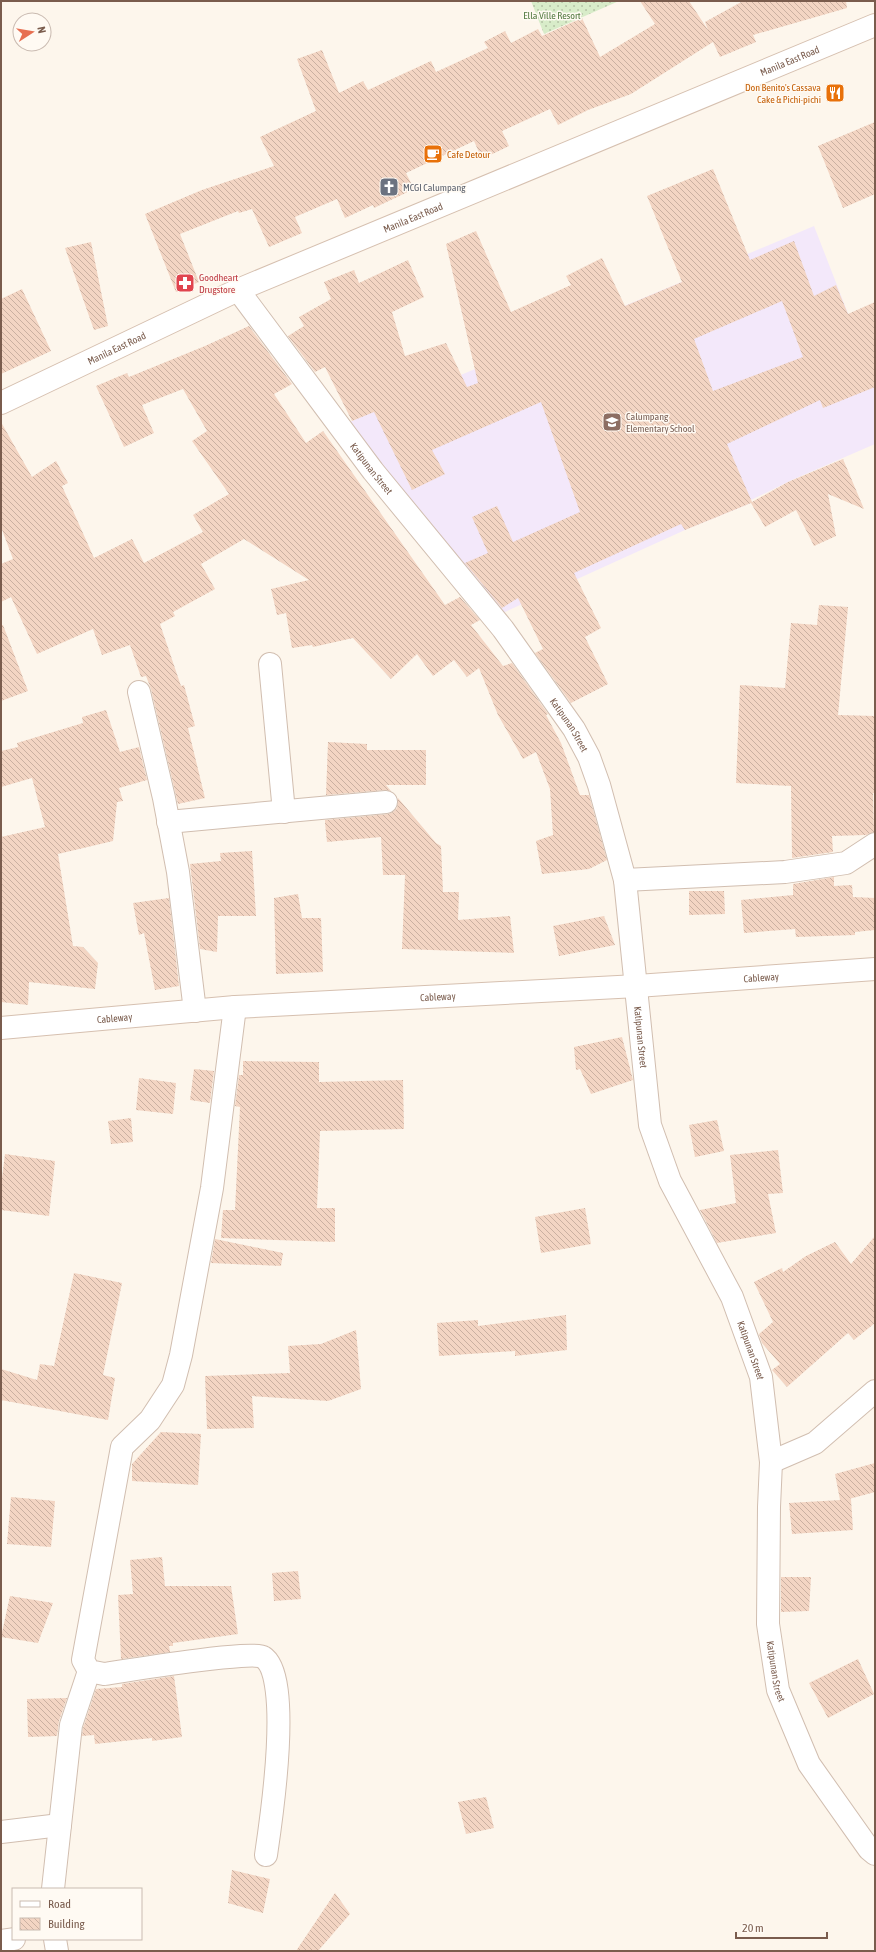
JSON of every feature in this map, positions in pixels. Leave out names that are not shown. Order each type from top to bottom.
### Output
[{"type":"street","name":"Manila East Road","points":[[1,403],[238,290],[875,25]]},
{"type":"street","name":"Katipunan Street","points":[[238,290],[373,471],[503,629],[574,729],[589,757],[599,785],[625,880],[650,1125],[670,1181],[732,1297],[761,1377],[771,1462],[768,1624],[778,1690],[809,1764],[838,1807],[869,1849],[875,1854]]},
{"type":"street","points":[[270,664],[284,812]]},
{"type":"street","points":[[139,692],[149,729],[178,872],[195,1011]]},
{"type":"street","points":[[168,822],[386,802]]},
{"type":"street","points":[[625,880],[785,872],[846,863],[875,844]]},
{"type":"street","name":"Cableway","points":[[1,1028],[235,1007],[637,986],[875,969]]},
{"type":"street","points":[[53,1888],[71,1725],[89,1671],[83,1660],[122,1448],[150,1420],[173,1385],[181,1355],[212,1188],[235,1007]]},
{"type":"street","points":[[771,1462],[815,1443],[875,1391]]},
{"type":"street","points":[[89,1671],[104,1674],[253,1655],[262,1656],[272,1666],[277,1694],[276,1785],[266,1854]]},
{"type":"street","points":[[1,1832],[60,1825]]},
{"type":"street","points":[[1,1941],[12,1939]]},
{"type":"street","points":[[55,1940],[57,1951]]},
{"type":"shaded area","name":"Calumpang Elementary School","points":[[814,226],[875,383],[875,444],[792,480],[751,500],[751,503],[685,530],[496,616],[347,423]]},
{"type":"green space","name":"Ella Ville Resort","points":[[531,1],[619,1],[544,34]]},
{"type":"building","points":[[640,1],[689,1],[708,30],[705,22],[743,1],[846,1],[847,8],[753,35],[756,42],[720,57],[713,42],[631,94],[588,110],[558,125],[550,109],[502,131],[509,146],[482,159],[474,141],[406,173],[414,189],[374,208],[373,205],[345,218],[337,199],[295,217],[302,233],[269,247],[252,209],[239,213],[238,211],[180,234],[199,282],[176,292],[145,214],[202,190],[274,166],[260,137],[316,111],[297,59],[322,50],[339,93],[363,81],[368,90],[431,61],[436,72],[488,48],[484,42],[505,31],[511,43],[538,29],[542,36],[582,18],[600,57],[655,24]]},
{"type":"building","points":[[875,122],[875,194],[843,208],[818,146]]},
{"type":"building","name":"Calumpang Elementary School","points":[[713,169],[750,260],[794,241],[814,296],[836,285],[848,314],[875,302],[875,387],[823,408],[820,400],[727,444],[752,502],[788,482],[843,459],[864,509],[828,494],[836,536],[814,546],[796,510],[765,527],[751,503],[685,530],[681,524],[574,573],[601,628],[585,637],[608,684],[571,703],[535,653],[543,649],[518,598],[502,608],[465,563],[488,553],[472,517],[497,506],[513,542],[580,512],[541,402],[432,450],[445,474],[412,490],[374,412],[352,421],[325,367],[315,372],[288,336],[304,326],[299,317],[331,299],[324,282],[354,270],[359,283],[408,260],[424,297],[392,312],[405,356],[446,343],[467,387],[478,383],[446,244],[476,231],[511,312],[571,285],[566,276],[602,258],[625,306],[682,282],[647,196]],"holes":[[[782,301],[803,357],[713,391],[694,339]]]},
{"type":"building","points":[[91,242],[108,326],[94,330],[65,248]]},
{"type":"building","points":[[22,289],[51,351],[1,374],[1,299]]},
{"type":"building","points":[[249,326],[292,384],[274,394],[306,443],[323,431],[445,605],[460,597],[480,620],[471,625],[503,666],[512,663],[548,714],[546,715],[561,743],[580,795],[589,795],[607,860],[589,869],[542,874],[536,841],[553,835],[550,789],[536,752],[523,759],[498,715],[479,668],[467,677],[454,660],[433,676],[417,654],[391,679],[353,638],[313,647],[312,645],[292,648],[286,613],[277,615],[271,589],[309,580],[244,539],[201,564],[215,589],[173,612],[175,616],[160,624],[181,686],[184,685],[195,726],[188,728],[205,798],[178,804],[151,689],[146,676],[141,677],[130,645],[102,655],[93,629],[37,654],[11,597],[1,602],[1,564],[13,559],[1,527],[1,422],[32,477],[56,461],[68,483],[62,486],[94,558],[132,539],[144,563],[203,532],[193,515],[229,494],[192,441],[207,431],[183,389],[142,405],[154,433],[124,447],[96,386],[127,373],[129,377]]},
{"type":"building","points":[[819,605],[848,607],[838,715],[875,716],[875,793],[873,793],[874,832],[866,835],[832,836],[833,852],[792,858],[791,786],[736,783],[740,685],[785,688],[791,623],[817,625]]},
{"type":"building","points":[[1,625],[3,625],[28,691],[1,701]]},
{"type":"building","points":[[106,710],[120,752],[139,747],[147,780],[119,788],[123,801],[117,802],[113,841],[58,854],[73,946],[83,947],[98,963],[95,989],[29,982],[28,1005],[1,1002],[1,837],[45,827],[32,778],[1,787],[1,751],[18,747],[17,743],[83,723],[82,717]]},
{"type":"building","points":[[328,742],[367,744],[367,750],[426,750],[426,785],[386,785],[391,791],[385,790],[326,795]]},
{"type":"building","points":[[398,798],[436,843],[441,846],[443,892],[459,892],[458,920],[510,916],[514,953],[402,949],[405,875],[383,875],[381,837],[327,842],[325,823],[325,820],[388,814],[397,808]]},
{"type":"building","points":[[252,851],[256,916],[218,916],[217,952],[200,949],[190,864],[221,861],[220,853]]},
{"type":"building","points":[[834,877],[834,886],[852,885],[853,897],[875,898],[875,930],[855,932],[855,935],[796,937],[795,929],[744,933],[741,900],[793,895],[793,884]]},
{"type":"building","points":[[689,891],[724,891],[725,914],[689,915]]},
{"type":"building","points":[[298,894],[302,918],[321,918],[323,972],[276,974],[274,898]]},
{"type":"building","points":[[169,898],[179,986],[155,990],[144,933],[139,935],[133,903]]},
{"type":"building","points":[[604,916],[615,945],[559,956],[553,926]]},
{"type":"building","points":[[622,1037],[633,1080],[591,1094],[580,1069],[576,1070],[574,1047]]},
{"type":"building","points":[[243,1061],[319,1062],[319,1082],[403,1080],[404,1129],[320,1131],[317,1208],[335,1208],[335,1242],[221,1238],[223,1210],[235,1210],[240,1107],[235,1106],[239,1075],[243,1075]]},
{"type":"building","points":[[194,1069],[214,1071],[210,1103],[190,1100]]},
{"type":"building","points":[[139,1078],[176,1083],[173,1114],[136,1110]]},
{"type":"building","points":[[131,1118],[133,1142],[111,1144],[108,1121]]},
{"type":"building","points":[[717,1120],[724,1151],[695,1157],[689,1125]]},
{"type":"building","points":[[778,1150],[783,1193],[768,1194],[776,1233],[717,1243],[700,1210],[736,1203],[730,1155]]},
{"type":"building","points":[[5,1154],[55,1161],[49,1216],[1,1210],[1,1186]]},
{"type":"building","points":[[585,1208],[591,1244],[541,1253],[535,1217]]},
{"type":"building","points":[[875,1236],[875,1323],[854,1340],[848,1333],[787,1387],[772,1370],[780,1364],[762,1343],[759,1334],[773,1322],[754,1282],[782,1268],[783,1272],[806,1256],[835,1242],[851,1264]]},
{"type":"building","points":[[215,1239],[283,1253],[281,1266],[211,1263]]},
{"type":"building","points":[[74,1273],[122,1283],[103,1375],[115,1378],[108,1420],[1,1400],[1,1369],[37,1380],[40,1364],[54,1366]]},
{"type":"building","points":[[566,1315],[567,1350],[515,1356],[515,1351],[439,1356],[437,1323],[478,1320],[478,1326]]},
{"type":"building","points":[[356,1330],[361,1389],[328,1401],[252,1396],[254,1428],[207,1429],[205,1376],[290,1373],[288,1346],[321,1344]]},
{"type":"building","points":[[161,1432],[201,1434],[198,1485],[132,1481],[132,1464]]},
{"type":"building","points":[[875,1463],[875,1492],[849,1499],[851,1499],[853,1530],[792,1534],[789,1503],[840,1500],[835,1474]]},
{"type":"building","points":[[11,1497],[55,1501],[51,1547],[7,1544]]},
{"type":"building","points":[[162,1557],[165,1586],[231,1586],[238,1634],[173,1643],[173,1646],[169,1646],[170,1652],[121,1659],[118,1595],[133,1594],[130,1560]]},
{"type":"building","points":[[298,1571],[301,1599],[274,1601],[272,1573]]},
{"type":"building","points":[[781,1577],[811,1577],[809,1611],[781,1612]]},
{"type":"building","points":[[10,1596],[53,1603],[38,1643],[1,1637]]},
{"type":"building","points":[[858,1659],[874,1694],[828,1718],[809,1683]]},
{"type":"building","points":[[174,1676],[182,1737],[152,1741],[152,1738],[95,1744],[94,1735],[82,1736],[83,1728],[96,1689],[122,1687],[122,1684]]},
{"type":"building","points":[[67,1698],[59,1721],[57,1736],[28,1737],[27,1699]]},
{"type":"building","points":[[486,1797],[494,1828],[466,1834],[458,1802]]},
{"type":"building","points":[[232,1870],[270,1879],[263,1913],[228,1903]]},
{"type":"building","points":[[335,1893],[350,1914],[318,1951],[296,1951]]},
{"type":"place","name":"Don Benito's Cassava Cake & Pichi-pichi","points":[[835,93]]},
{"type":"place","name":"Cafe Detour","points":[[433,154]]},
{"type":"place","name":"MCGI Calumpang","points":[[389,187]]},
{"type":"place","name":"Goodheart Drugstore","points":[[185,283]]},
{"type":"place","name":"Calumpang Elementary School","points":[[612,422]]}]
